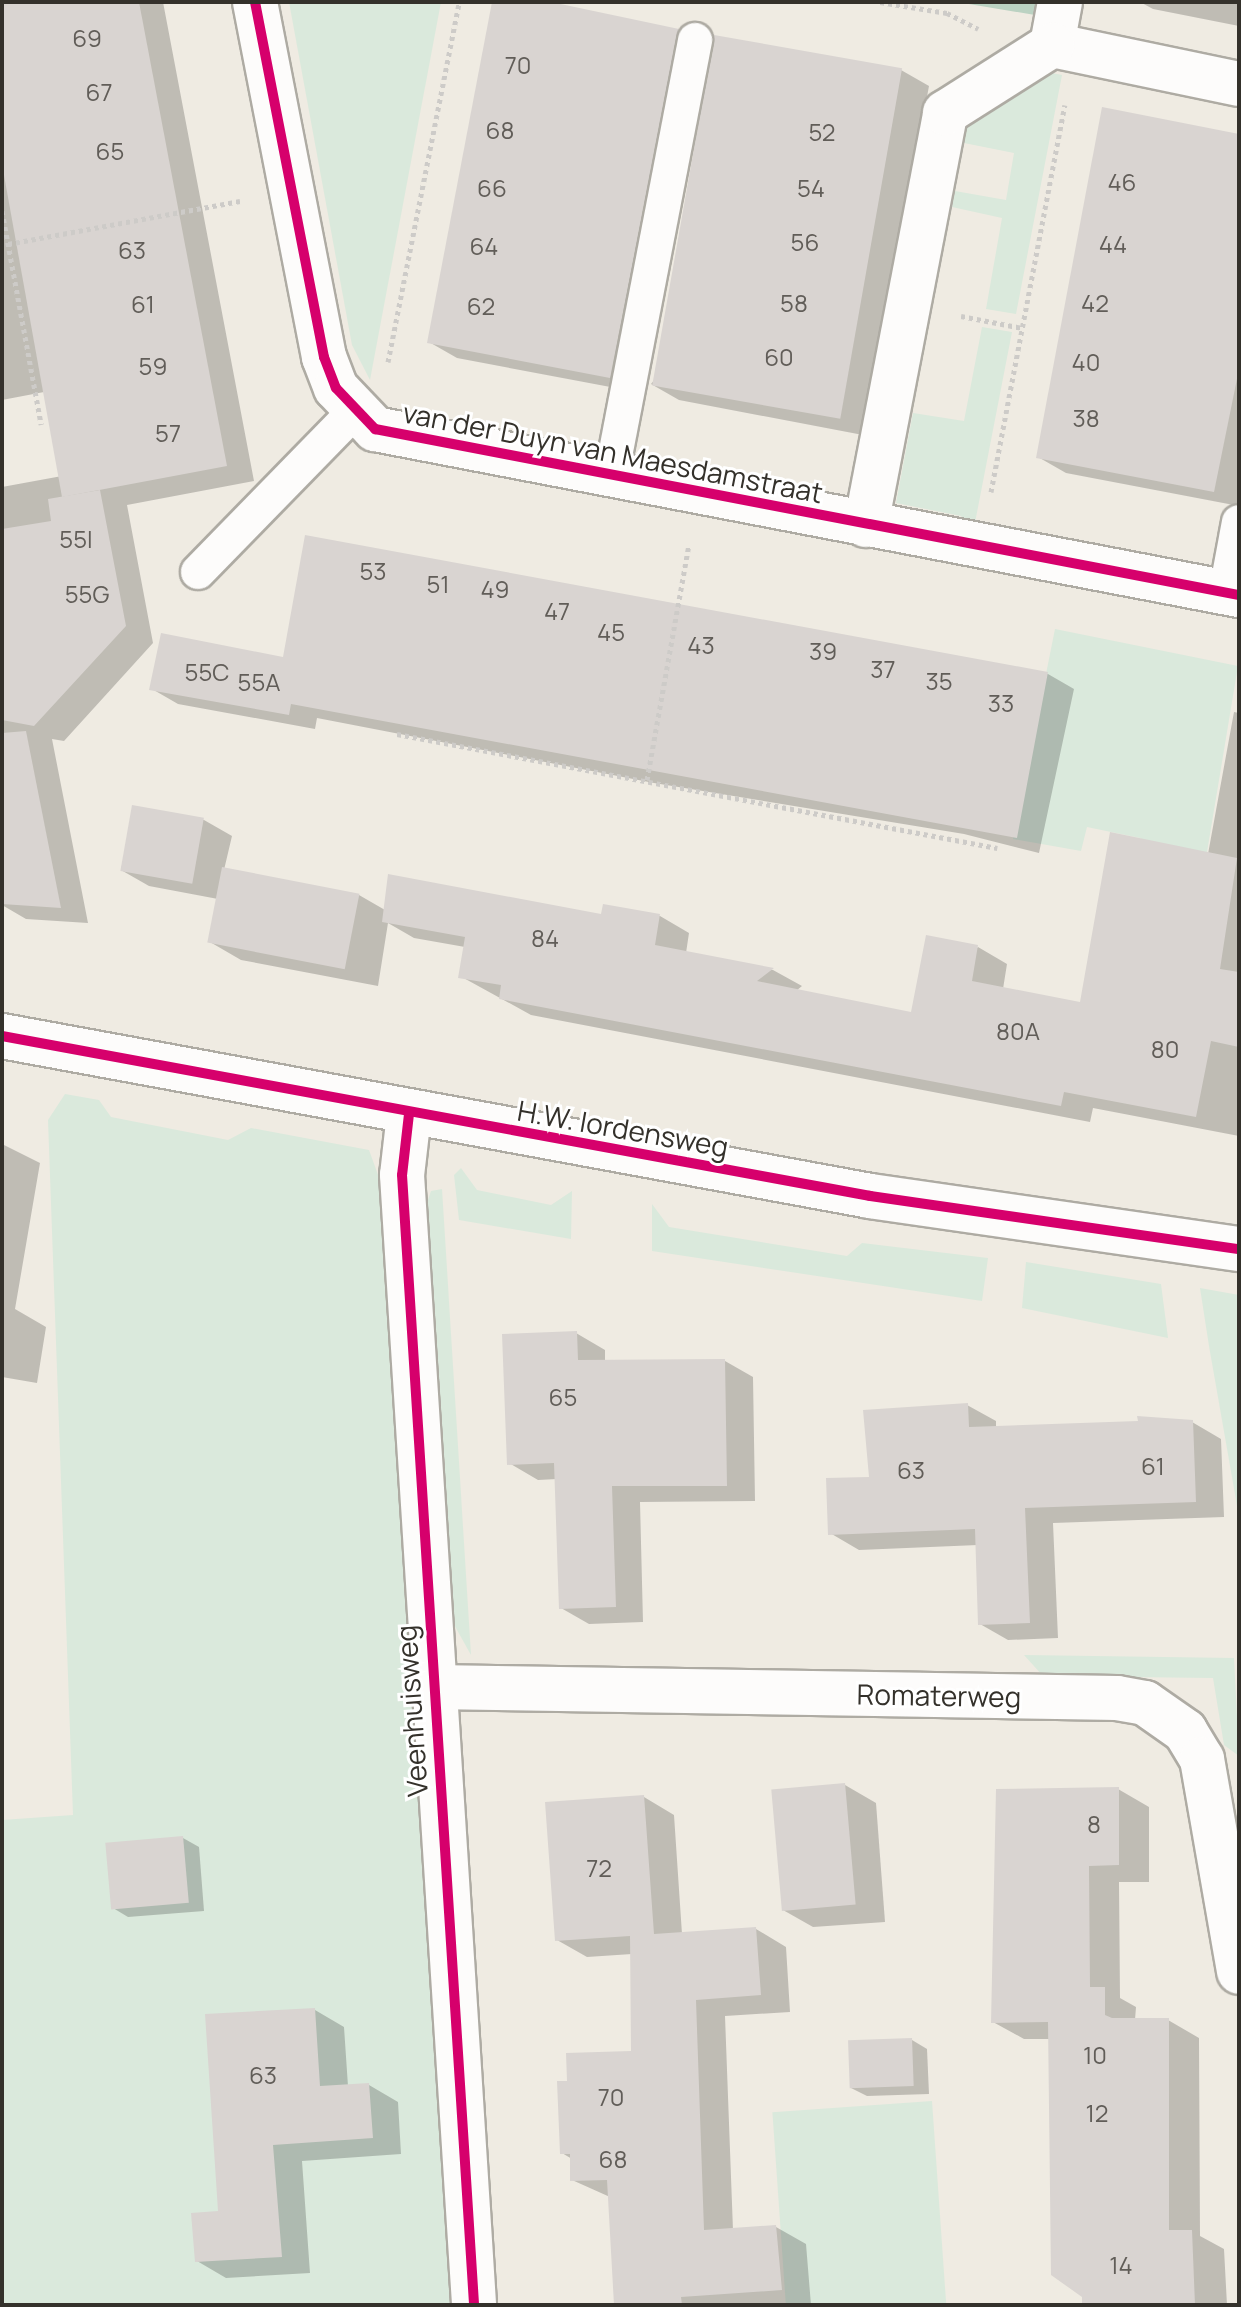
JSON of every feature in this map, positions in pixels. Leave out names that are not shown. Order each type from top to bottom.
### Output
[{"type":"street","points":[[255,2],[324,357],[364,421]]},
{"type":"street","points":[[1060,2],[1064,49]]},
{"type":"street","points":[[866,525],[945,113],[1005,75],[1064,49],[1239,84]]},
{"type":"street","name":"van der Duyn van Maesdamstraat","points":[[364,421],[611,477],[1233,593]]},
{"type":"street","name":"H.W. Iordensweg","points":[[2,1036],[409,1114],[870,1196],[1239,1249]]},
{"type":"street","name":"Veenhuisweg","points":[[409,1114],[402,1175],[474,2305]]},
{"type":"street","name":"Romaterweg","points":[[433,1687],[1117,1698],[1145,1703],[1185,1731],[1202,1759],[1239,1972]]},
{"type":"lane","name":"van der Duyn van Maesdamstraat","points":[[611,477],[695,40]]},
{"type":"lane","points":[[198,572],[364,421]]},
{"type":"lane","name":"van der Duyn van Maesdamstraat","points":[[1233,593],[1239,522]]},
{"type":"path","points":[[364,421],[459,2]]},
{"type":"path","points":[[880,2],[968,21],[1005,75]]},
{"type":"path","points":[[980,546],[1064,49]]},
{"type":"path","points":[[8,244],[292,191]]},
{"type":"path","points":[[2,211],[41,424]]},
{"type":"path","points":[[647,780],[698,493]]},
{"type":"path","points":[[397,734],[997,848]]},
{"type":"green space","points":[[289,2],[441,2],[370,380],[352,345]]},
{"type":"green space","points":[[957,2],[1037,2],[1035,15]]},
{"type":"green space","points":[[1047,72],[1062,75],[1016,314],[986,309],[1002,218],[952,207],[955,191],[1006,200],[1014,153],[964,143],[967,125]]},
{"type":"green space","points":[[982,327],[1012,332],[973,533],[961,516],[896,503],[913,413],[964,421]]},
{"type":"green space","points":[[1055,629],[1238,666],[1203,876],[1140,838],[1087,827],[1081,851],[1013,839]]},
{"type":"green space","points":[[65,1094],[99,1100],[111,1117],[228,1140],[251,1128],[369,1150],[381,1183],[454,2305],[2,2305],[2,1820],[73,1815],[48,1120]]},
{"type":"green space","points":[[461,1168],[477,1190],[551,1205],[572,1191],[571,1239],[459,1220],[454,1175]]},
{"type":"green space","points":[[442,1189],[471,1655],[452,1621],[427,1203],[431,1191]]},
{"type":"green space","points":[[652,1204],[669,1227],[847,1256],[862,1243],[988,1258],[982,1301],[652,1251]]},
{"type":"green space","points":[[1026,1262],[1161,1284],[1168,1338],[1022,1308]]},
{"type":"green space","points":[[1200,1288],[1239,1295],[1239,1517],[1209,1346]]},
{"type":"green space","points":[[1024,1655],[1234,1658],[1239,1756],[1224,1745],[1213,1678],[1043,1676]]},
{"type":"green space","points":[[932,2101],[946,2305],[786,2305],[772,2112]]},
{"type":"building","points":[[2,2],[139,2],[227,466],[62,497],[2,164]]},
{"type":"building","points":[[492,2],[551,2],[679,29],[610,378],[427,343]]},
{"type":"building","points":[[714,35],[902,68],[840,419],[652,386]]},
{"type":"building","points":[[1102,107],[1239,134],[1239,369],[1214,492],[1036,458]]},
{"type":"building","points":[[100,490],[126,626],[34,726],[2,720],[2,529],[51,521],[48,499]]},
{"type":"building","points":[[305,535],[1048,672],[1017,838],[291,704],[289,715],[149,690],[161,633],[283,657]]},
{"type":"building","points":[[26,731],[61,908],[2,904],[2,733]]},
{"type":"building","points":[[132,805],[204,818],[192,884],[120,871]]},
{"type":"building","points":[[1110,832],[1237,858],[1220,969],[1239,972],[1239,1047],[1211,1041],[1196,1117],[1064,1092],[1061,1106],[499,999],[501,985],[458,978],[465,937],[382,922],[388,874],[601,914],[603,904],[660,914],[655,945],[774,968],[757,981],[911,1012],[926,935],[978,945],[972,981],[1080,1002]]},
{"type":"building","points":[[222,867],[359,894],[345,969],[207,943]]},
{"type":"building","points":[[577,1331],[578,1360],[725,1359],[727,1486],[612,1486],[616,1607],[559,1609],[554,1463],[507,1465],[502,1334]]},
{"type":"building","points":[[968,1403],[969,1427],[1138,1421],[1137,1416],[1193,1420],[1196,1502],[1025,1508],[1030,1623],[978,1625],[975,1529],[828,1535],[826,1478],[869,1477],[863,1410]]},
{"type":"building","points":[[845,1783],[856,1905],[782,1911],[771,1789]]},
{"type":"building","points":[[1119,1787],[1119,1865],[1089,1866],[1090,1987],[1105,1987],[1105,2015],[1112,2018],[1169,2018],[1169,2230],[1192,2230],[1195,2305],[1082,2305],[1082,2297],[1051,2275],[1048,2022],[991,2023],[996,1789]]},
{"type":"building","points":[[644,1795],[654,1934],[756,1927],[761,1995],[696,2000],[704,2230],[776,2225],[782,2290],[681,2297],[682,2305],[614,2305],[607,2180],[570,2181],[570,2154],[560,2154],[557,2081],[567,2081],[566,2053],[631,2051],[630,1936],[555,1941],[545,1802]]},
{"type":"building","points":[[183,1836],[189,1903],[111,1910],[105,1843]]},
{"type":"building","points":[[315,2008],[320,2086],[369,2083],[373,2138],[273,2145],[282,2257],[195,2262],[191,2213],[218,2211],[205,2014]]},
{"type":"building","points":[[912,2038],[914,2086],[850,2088],[848,2040]]},
{"type":"cycle path","points":[[255,2],[324,357],[336,388],[375,429],[1239,595]]},
{"type":"cycle path","points":[[2,1036],[870,1196],[1239,1249]]},
{"type":"cycle path","points":[[409,1114],[402,1175],[474,2305]]}]
